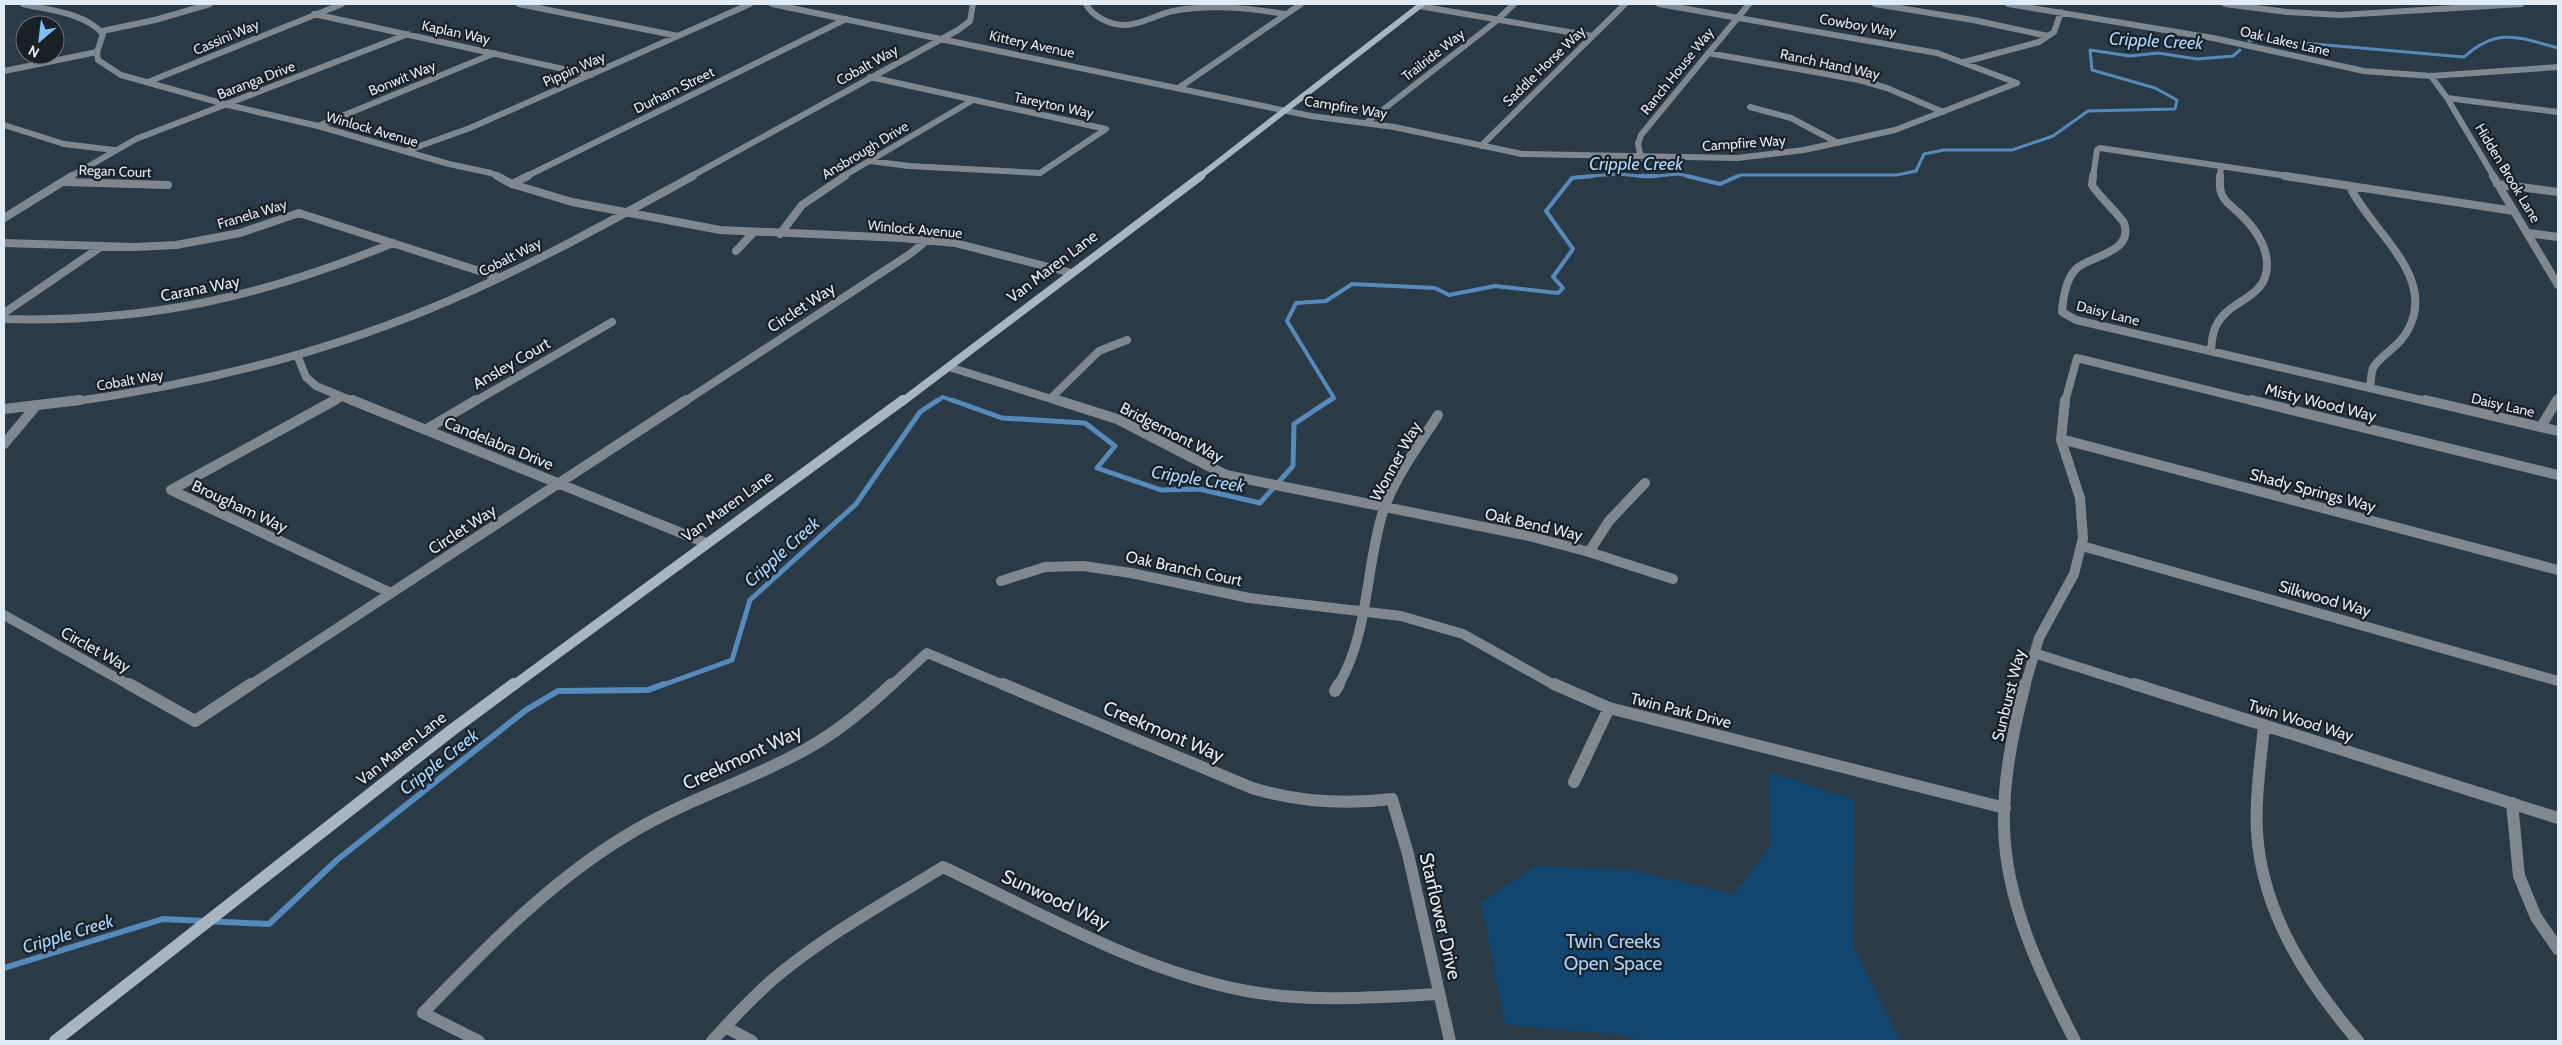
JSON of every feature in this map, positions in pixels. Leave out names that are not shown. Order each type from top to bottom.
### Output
[{"type":"main road","name":"Van Maren Lane","points":[[55,1041],[452,730],[949,367],[1286,111],[1421,5]]},
{"type":"street","points":[[4,71],[97,52],[102,32],[99,27],[86,21],[23,4]]},
{"type":"street","points":[[102,32],[155,20],[210,4]]},
{"type":"street","name":"Cassini Way","points":[[148,82],[342,4]]},
{"type":"street","points":[[519,4],[678,36]]},
{"type":"street","name":"Pippin Way","points":[[406,151],[470,128],[750,4]]},
{"type":"street","name":"Kittery Avenue","points":[[772,4],[1180,87],[1286,111]]},
{"type":"street","name":"Cobalt Way","points":[[4,409],[165,387],[297,356],[411,317],[498,277],[626,212],[943,38],[970,21],[973,4]]},
{"type":"street","points":[[1086,4],[1100,18],[1127,25],[1166,12],[1202,8],[1240,8],[1286,14]]},
{"type":"street","points":[[1180,87],[1301,4]]},
{"type":"street","name":"Trailride Way","points":[[1366,123],[1498,20],[1514,4]]},
{"type":"street","name":"Saddle Horse Way","points":[[1481,146],[1625,4]]},
{"type":"street","name":"Cowboy Way","points":[[1659,4],[1909,47],[1964,62],[2017,83]]},
{"type":"street","name":"Ranch House Way","points":[[1641,158],[1638,149],[1641,135],[1749,4]]},
{"type":"street","points":[[1875,4],[1973,20],[2048,36]]},
{"type":"street","name":"Oak Lakes Lane","points":[[2008,4],[2204,36],[2364,71],[2432,76],[2558,67]]},
{"type":"street","points":[[2225,4],[2287,12],[2348,15],[2520,4]]},
{"type":"street","points":[[1421,5],[1592,36]]},
{"type":"street","points":[[1964,62],[2039,42],[2054,32],[2061,12]]},
{"type":"street","name":"Kaplan Way","points":[[314,14],[591,75]]},
{"type":"street","name":"Durham Street","points":[[512,184],[846,19]]},
{"type":"street","name":"Baranga Drive","points":[[4,218],[114,150],[152,132],[228,105],[408,34]]},
{"type":"street","name":"Winlock Avenue","points":[[97,52],[98,60],[111,70],[148,82],[228,105],[318,126],[449,164],[491,173],[512,184],[572,202],[693,226],[753,233],[927,240],[988,250],[1072,273]]},
{"type":"street","name":"Ranch Hand Way","points":[[1708,53],[1859,80],[1887,88],[1943,112]]},
{"type":"street","name":"Bonwit Way","points":[[318,126],[495,54]]},
{"type":"street","name":"Hidden Brook Lane","points":[[2432,76],[2558,285]]},
{"type":"street","name":"Tareyton Way","points":[[870,78],[1106,129],[1040,172],[910,166],[870,161]]},
{"type":"street","name":"Campfire Way","points":[[1286,111],[1366,123],[1481,146],[1541,155],[1641,158],[1758,157],[1838,143],[1908,126],[2017,83]]},
{"type":"street","points":[[2447,98],[2558,112]]},
{"type":"street","name":"Ansbrough Drive","points":[[780,234],[794,214],[812,197],[973,100]]},
{"type":"street","points":[[1750,107],[1791,118],[1838,143]]},
{"type":"street","points":[[4,125],[64,144],[114,150]]},
{"type":"street","name":"Daisy Lane","points":[[2514,211],[2111,149],[2098,149],[2092,185],[2101,199],[2123,222],[2126,230],[2119,246],[2114,251],[2089,261],[2075,270],[2061,309],[2064,314],[2076,320],[2558,431]]},
{"type":"street","points":[[2211,350],[2214,325],[2221,316],[2256,294],[2266,274],[2266,258],[2260,240],[2222,194],[2221,166]]},
{"type":"street","name":"Regan Court","points":[[62,182],[168,185]]},
{"type":"street","points":[[2497,184],[2558,192]]},
{"type":"street","points":[[2350,187],[2359,206],[2405,264],[2411,276],[2416,298],[2413,322],[2404,339],[2374,368],[2370,387]]},
{"type":"street","name":"Franela Way","points":[[4,243],[155,247],[198,242],[261,227],[299,213],[498,277]]},
{"type":"street","points":[[736,252],[753,233]]},
{"type":"street","points":[[2528,233],[2558,237]]},
{"type":"street","name":"Circlet Way","points":[[4,615],[195,721],[910,254],[927,240]]},
{"type":"street","name":"Carana Way","points":[[4,319],[98,318],[207,303],[301,279],[393,243]]},
{"type":"street","points":[[4,313],[102,246]]},
{"type":"street","name":"Ansley Court","points":[[425,430],[612,322]]},
{"type":"street","points":[[1051,398],[1099,351],[1127,340]]},
{"type":"street","name":"Candelabra Drive","points":[[297,356],[310,382],[341,397],[706,543]]},
{"type":"street","name":"Sunburst Way","points":[[2075,1041],[2031,950],[2015,897],[2006,849],[2005,808],[2010,753],[2034,653],[2068,586],[2078,563],[2082,546],[2082,508],[2061,439],[2061,422],[2077,358]]},
{"type":"street","name":"Misty Wood Way","points":[[2077,358],[2558,475]]},
{"type":"street","name":"Bridgemont Way","points":[[949,367],[1117,419],[1140,429],[1202,466],[1226,475],[1385,508]]},
{"type":"street","name":"Brougham Way","points":[[341,397],[171,490],[391,593]]},
{"type":"street","points":[[2541,427],[2558,398]]},
{"type":"street","points":[[4,444],[36,406]]},
{"type":"street","name":"Wonner Way","points":[[1335,691],[1352,660],[1385,508],[1391,491],[1438,415]]},
{"type":"street","name":"Shady Springs Way","points":[[2061,439],[2558,570]]},
{"type":"street","points":[[1589,552],[1608,521],[1646,483]]},
{"type":"street","name":"Oak Bend Way","points":[[1385,508],[1529,536],[1589,552],[1673,579]]},
{"type":"street","name":"Silkwood Way","points":[[2082,546],[2558,682]]},
{"type":"street","name":"Oak Branch Court","points":[[1001,581],[1056,565],[1085,566],[1114,569],[1248,598],[1363,611]]},
{"type":"street","name":"Twin Park Drive","points":[[1363,611],[1420,620],[1451,629],[1480,642],[1579,697],[1610,708],[2005,808]]},
{"type":"street","name":"Creekmont Way","points":[[479,1041],[424,1013],[519,915],[576,869],[653,820],[693,800],[782,762],[818,742],[862,711],[927,653],[1252,788],[1278,796],[1326,803],[1364,803],[1392,799]]},
{"type":"street","name":"Twin Wood Way","points":[[2034,653],[2558,818]]},
{"type":"street","points":[[1574,782],[1610,708]]},
{"type":"street","points":[[2264,725],[2257,830],[2259,859],[2267,890],[2298,959],[2322,996],[2358,1041]]},
{"type":"street","name":"Starflower Drive","points":[[1392,799],[1408,854],[1450,1041]]},
{"type":"street","points":[[2512,803],[2519,876],[2536,917],[2558,949]]},
{"type":"street","name":"Sunwood Way","points":[[712,1041],[754,996],[807,954],[943,867],[1141,960],[1203,982],[1248,991],[1294,997],[1340,999],[1439,994]]},
{"type":"street","points":[[725,1027],[752,1041]]},
{"type":"green space","name":"Twin Creeks Open Space","points":[[1769,772],[1854,800],[1853,947],[1901,1041],[1646,1041],[1611,1034],[1505,1024],[1481,903],[1535,866],[1630,870],[1734,894],[1771,845]]},
{"type":"waterway","name":"Cripple Creek","points":[[2249,41],[2257,39],[2464,57],[2487,41],[2508,37],[2558,48]]},
{"type":"waterway","name":"Cripple Creek","points":[[1738,176],[1897,175],[1916,171],[1924,154],[1944,150],[2012,150],[2053,136],[2088,111],[2175,109],[2177,100],[2155,88],[2092,70],[2090,50],[2130,56],[2158,53],[2197,59],[2233,56],[2240,50]]},
{"type":"waterway","name":"Cripple Creek","points":[[1578,177],[1619,174],[1648,177],[1678,174],[1693,177]]},
{"type":"waterway","name":"Cripple Creek","points":[[1328,402],[1334,398],[1287,321],[1296,303],[1326,301],[1352,284],[1435,288],[1449,295],[1495,286],[1558,293],[1563,288],[1553,277],[1573,249],[1546,211],[1572,178],[1593,176]]},
{"type":"waterway","name":"Cripple Creek","points":[[1640,176],[1656,176]]},
{"type":"waterway","name":"Cripple Creek","points":[[1687,176],[1720,184],[1738,176]]},
{"type":"waterway","name":"Cripple Creek","points":[[936,402],[943,397],[956,402]]},
{"type":"waterway","name":"Cripple Creek","points":[[660,686],[732,660],[750,600],[856,504],[920,412],[938,400]]},
{"type":"waterway","name":"Cripple Creek","points":[[952,400],[1002,418],[1085,423],[1115,446],[1097,468],[1161,490],[1199,489],[1260,503],[1293,466],[1294,424],[1330,400]]},
{"type":"waterway","name":"Cripple Creek","points":[[4,968],[163,919],[269,924],[337,860],[526,710],[558,691],[648,690],[664,684]]}]
